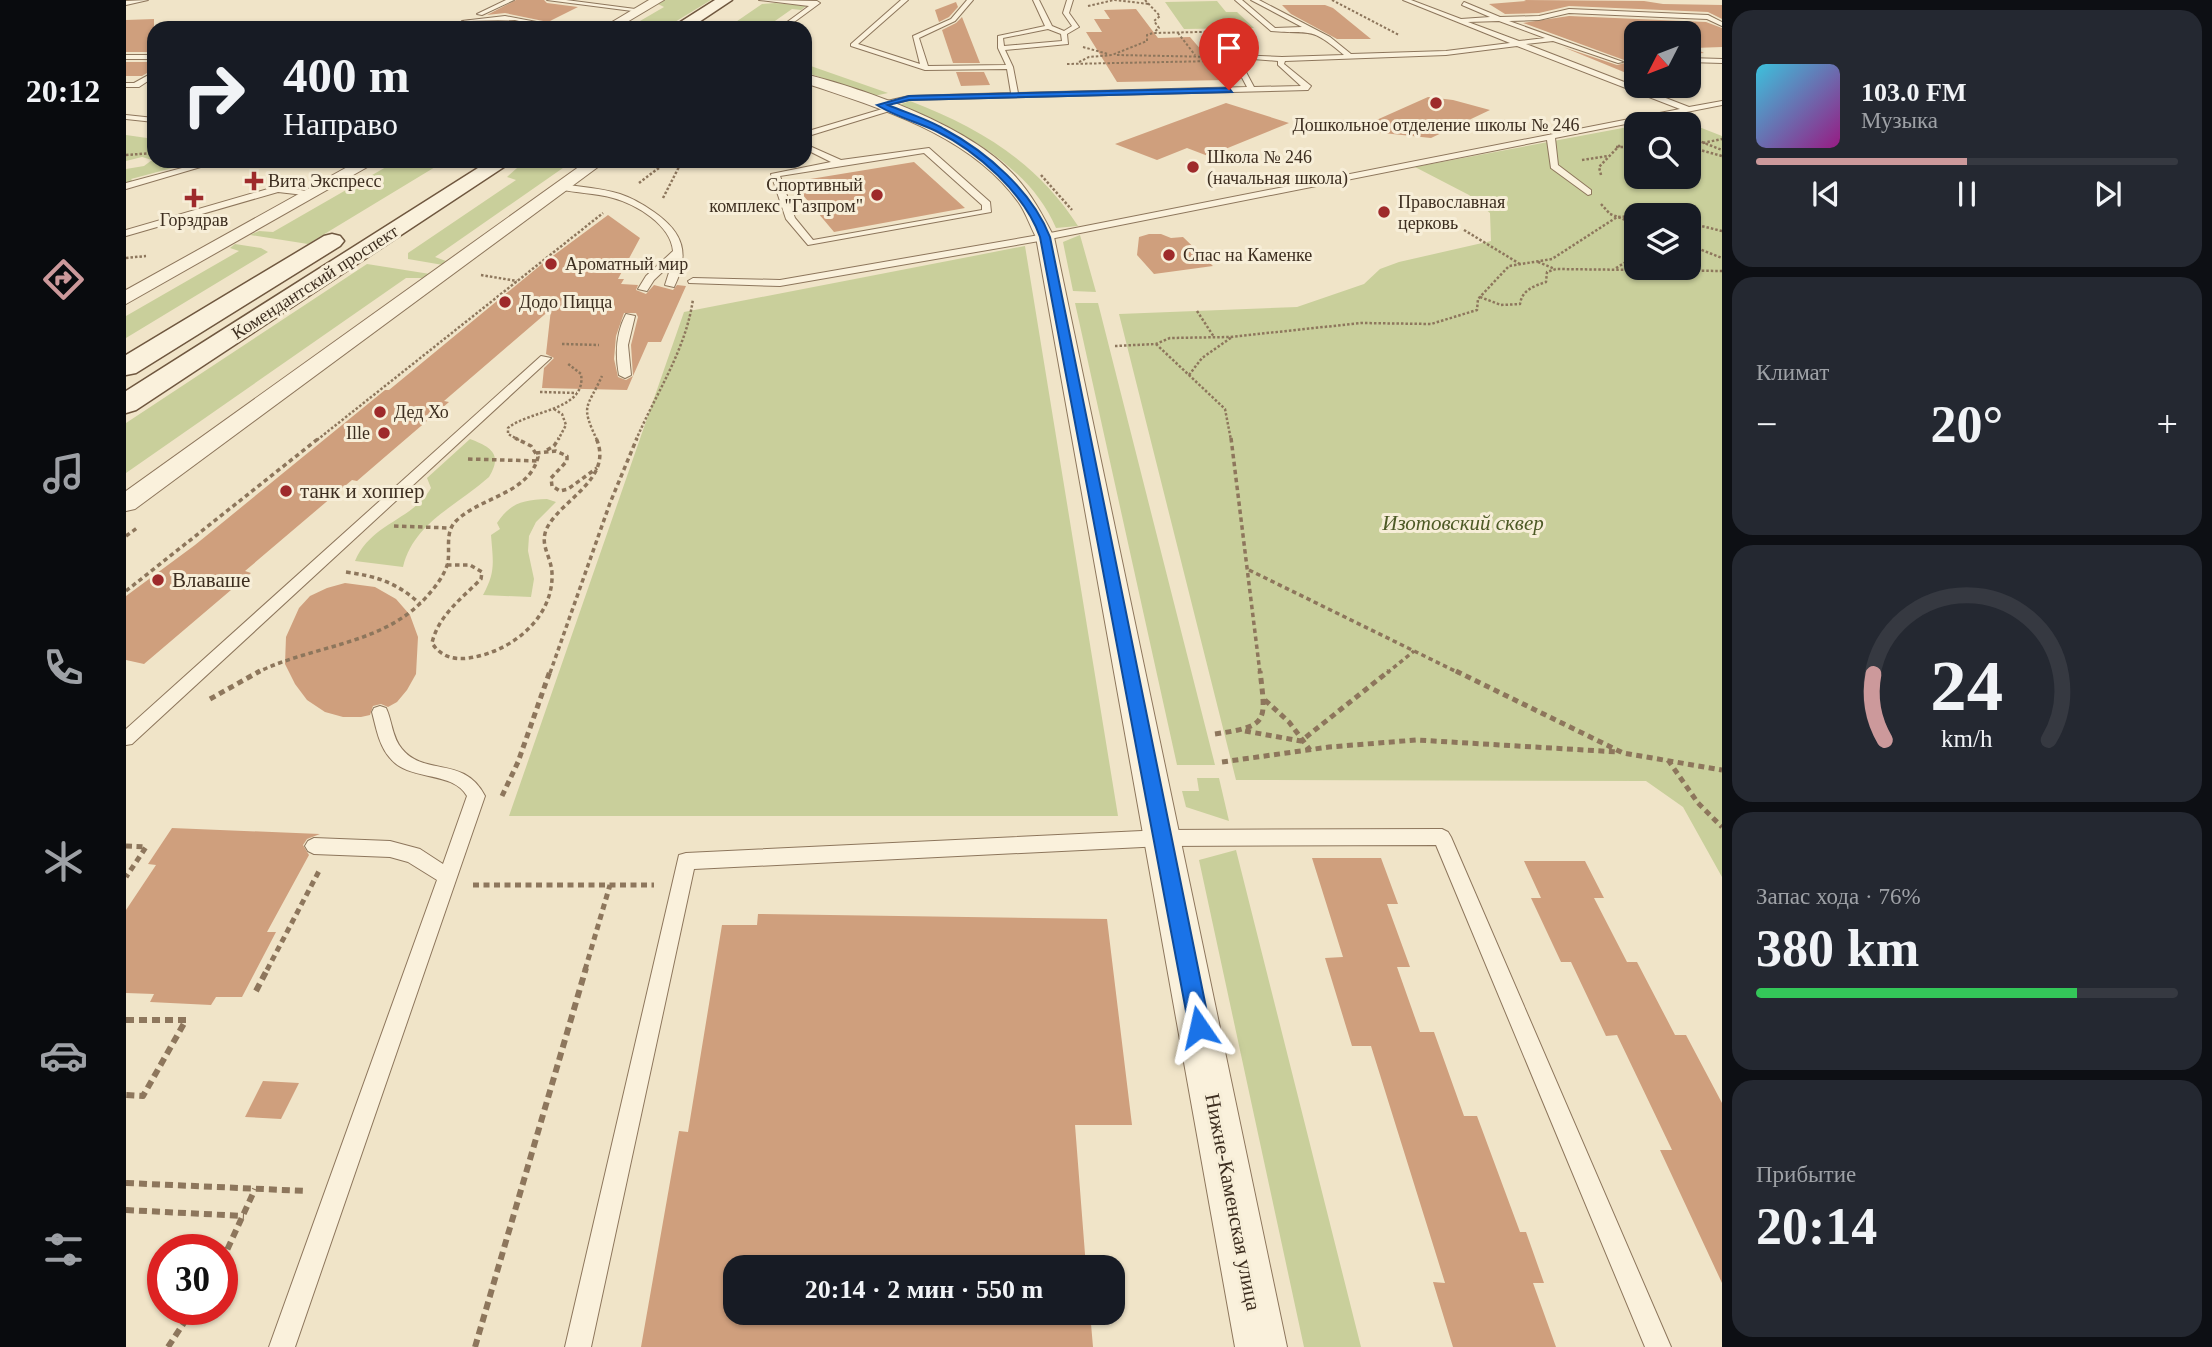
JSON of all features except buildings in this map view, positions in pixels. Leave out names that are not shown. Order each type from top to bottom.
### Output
[{"type":"main road","points":[[698,21],[737,7]]},
{"type":"main road","name":"Комендантский проспект","points":[[126,404],[492,168]]},
{"type":"main road","name":"Комендантский проспект","points":[[126,367],[348,230]]},
{"type":"street","points":[[621,21],[658,0]]},
{"type":"street","name":"Нижне-Каменская улица","points":[[812,81],[886,107],[942,131],[968,147],[1001,174],[1037,217],[1045,237],[1261,1347]]},
{"type":"street","points":[[126,298],[358,168]]},
{"type":"street","points":[[126,503],[588,168]]},
{"type":"lane","points":[[126,2],[145,0]]},
{"type":"lane","points":[[472,21],[511,0]]},
{"type":"lane","points":[[538,0],[640,10]]},
{"type":"lane","points":[[600,6],[613,0]]},
{"type":"lane","points":[[762,0],[815,5]]},
{"type":"lane","points":[[792,21],[822,0]]},
{"type":"lane","points":[[905,0],[853,45],[925,68],[1010,66]]},
{"type":"lane","points":[[925,68],[915,37],[953,20],[970,0]]},
{"type":"lane","points":[[1036,0],[1049,27]]},
{"type":"lane","points":[[1015,95],[1010,66],[1001,48],[1000,37],[1049,27],[1064,33],[1076,27],[1066,13],[1070,0]]},
{"type":"lane","points":[[1238,0],[1273,30],[1309,29]]},
{"type":"lane","points":[[1254,0],[1328,38],[1348,55]]},
{"type":"lane","points":[[1406,0],[1687,109]]},
{"type":"lane","points":[[1464,4],[1552,39],[1624,62],[1567,63]]},
{"type":"lane","points":[[1456,20],[1539,18],[1569,11],[1708,17],[1722,24]]},
{"type":"lane","points":[[482,21],[504,16],[533,21]]},
{"type":"lane","points":[[1001,48],[1034,43],[1066,43],[1064,33]]},
{"type":"lane","points":[[1252,90],[1236,60],[1239,56],[1282,59],[1426,54],[1552,39]]},
{"type":"lane","points":[[126,57],[147,57]]},
{"type":"lane","points":[[812,133],[909,98],[1308,88],[1280,64],[1282,59]]},
{"type":"lane","points":[[1701,60],[1722,61]]},
{"type":"lane","points":[[126,85],[136,85],[147,78]]},
{"type":"lane","points":[[693,281],[780,283],[1045,237],[1722,103]]},
{"type":"lane","points":[[126,117],[147,119]]},
{"type":"lane","points":[[1551,137],[1554,166],[1588,192]]},
{"type":"lane","points":[[812,149],[840,163]]},
{"type":"lane","points":[[810,168],[775,174],[791,219],[810,243],[986,212],[987,204],[926,150],[812,168]]},
{"type":"lane","points":[[126,186],[192,168]]},
{"type":"lane","points":[[561,187],[623,198],[674,233],[677,252],[670,285]]},
{"type":"lane","points":[[126,233],[278,189],[313,193]]},
{"type":"lane","points":[[643,289],[650,278],[677,252]]},
{"type":"lane","points":[[625,375],[621,341],[630,316]]},
{"type":"lane","points":[[126,739],[545,358]]},
{"type":"lane","points":[[282,1347],[476,796],[473,787],[464,781],[405,762],[395,753],[380,712]]},
{"type":"lane","points":[[578,1347],[686,860],[1163,838],[1442,837],[1658,1347]]},
{"type":"lane","points":[[323,846],[390,849],[413,855],[446,881]]},
{"type":"path","points":[[1070,19],[1092,18],[1085,7],[1114,0],[1149,4]]},
{"type":"path","points":[[1145,0],[1160,16],[1154,21],[1159,28],[1153,33]]},
{"type":"path","points":[[1332,0],[1345,3],[1366,20],[1385,26],[1426,54]]},
{"type":"path","points":[[1112,55],[1147,41],[1147,34],[1153,33],[1273,30]]},
{"type":"path","points":[[1177,32],[1195,55]]},
{"type":"path","points":[[1066,43],[1112,55],[1119,63]]},
{"type":"path","points":[[1076,64],[1089,57],[1112,55],[1195,55],[1236,60]]},
{"type":"path","points":[[1062,65],[1236,60]]},
{"type":"path","points":[[1703,143],[1722,139]]},
{"type":"path","points":[[1624,142],[1616,147],[1599,167],[1604,186],[1588,192],[1617,217],[1624,220]]},
{"type":"path","points":[[1703,143],[1722,150]]},
{"type":"path","points":[[1616,147],[1624,147]]},
{"type":"path","points":[[1701,150],[1722,156]]},
{"type":"path","points":[[126,155],[147,152]]},
{"type":"path","points":[[126,591],[659,168]]},
{"type":"path","points":[[658,207],[678,168]]},
{"type":"path","points":[[1115,346],[1156,344],[1170,338],[1233,337],[1361,323],[1431,324],[1477,310],[1480,297],[1509,266],[1552,259],[1617,217],[1624,217]]},
{"type":"path","points":[[1701,226],[1722,231]]},
{"type":"path","points":[[1464,230],[1521,264]]},
{"type":"path","points":[[1701,250],[1722,258]]},
{"type":"path","points":[[1537,262],[1556,270]]},
{"type":"path","points":[[1615,268],[1624,263]]},
{"type":"path","points":[[1480,297],[1501,305],[1520,304],[1521,298],[1531,287],[1546,282],[1547,272],[1556,270],[1615,268],[1686,273],[1722,271]]},
{"type":"path","points":[[476,275],[518,281]]},
{"type":"path","points":[[501,797],[517,762],[610,503],[653,398],[677,357],[689,327],[693,281]]},
{"type":"path","points":[[1197,311],[1215,338]]},
{"type":"path","points":[[1189,375],[1196,363],[1207,353],[1233,337]]},
{"type":"path","points":[[1156,344],[1225,409],[1249,570],[1264,699],[1263,718],[1256,725],[1215,734]]},
{"type":"path","points":[[581,345],[597,345]]},
{"type":"path","points":[[205,703],[248,676],[289,659],[349,643],[377,632],[407,615],[420,604],[438,584],[447,565],[446,540],[449,528],[460,517],[520,483],[534,471],[537,461],[532,446],[508,434],[509,428],[523,418],[553,409],[578,393],[583,384],[582,375],[575,366],[545,358]]},
{"type":"path","points":[[447,565],[465,564],[478,567],[482,572],[481,579],[435,629],[432,643],[436,651],[447,657],[463,659],[490,653],[517,639],[529,629],[540,614],[550,592],[552,570],[543,545],[544,533],[559,513],[589,484],[598,468],[600,447],[596,433],[587,420],[586,409],[605,366]]},
{"type":"path","points":[[553,409],[562,414],[566,425],[555,448]]},
{"type":"path","points":[[536,453],[555,448],[564,453],[567,461],[551,478],[554,489],[568,489],[598,468]]},
{"type":"path","points":[[435,458],[537,461]]},
{"type":"path","points":[[361,525],[449,528]]},
{"type":"path","points":[[1249,570],[1623,753]]},
{"type":"path","points":[[307,574],[345,571],[377,575],[403,587],[420,604]]},
{"type":"path","points":[[1241,730],[1301,741],[1414,650]]},
{"type":"path","points":[[1264,699],[1289,723],[1310,750]]},
{"type":"path","points":[[1222,762],[1416,740],[1623,753],[1722,770]]},
{"type":"path","points":[[1668,760],[1698,803],[1722,827]]},
{"type":"path","points":[[126,846],[146,847],[126,877]]},
{"type":"path","points":[[256,991],[323,846]]},
{"type":"path","points":[[446,881],[682,885]]},
{"type":"path","points":[[475,1347],[610,885]]},
{"type":"path","points":[[126,1020],[186,1020],[143,1096],[126,1095]]},
{"type":"path","points":[[126,1183],[307,1191]]},
{"type":"path","points":[[235,1234],[255,1189]]},
{"type":"path","points":[[126,1210],[244,1216]]},
{"type":"path","points":[[168,1347],[182,1325]]},
{"type":"green space","points":[[665,0],[711,0],[676,21],[640,21],[664,7],[658,4]]},
{"type":"green space","points":[[1217,1],[1226,12],[1237,12],[1254,28],[1184,29],[1165,2]]},
{"type":"green space","points":[[762,4],[806,6],[801,10],[792,9],[775,21],[737,21]]},
{"type":"green space","points":[[812,66],[888,93],[874,96],[812,74]]},
{"type":"green space","points":[[910,101],[960,123],[1005,150],[1044,183],[1078,226],[1056,228],[1029,186],[1010,168],[968,138],[899,105]]},
{"type":"green space","name":"Изотовский сквер","points":[[1624,128],[1624,189],[1701,189],[1701,128],[1722,136],[1722,877],[1683,807],[1646,781],[1236,780],[1119,314],[1297,307],[1364,284],[1380,269],[1399,262],[1491,241],[1490,213],[1469,195],[1415,167]]},
{"type":"green space","points":[[126,135],[147,138],[147,158],[126,161]]},
{"type":"green space","points":[[147,164],[147,168],[172,168],[131,179],[135,184],[126,185],[126,169]]},
{"type":"green space","points":[[384,168],[433,168],[308,244],[250,235],[259,231],[273,232]]},
{"type":"green space","points":[[517,168],[563,168],[435,257],[446,261],[443,265],[408,259],[408,253],[516,180],[507,177]]},
{"type":"green space","points":[[1080,235],[1096,292],[1073,291],[1063,242]]},
{"type":"green space","points":[[235,244],[261,248],[268,252],[126,338],[126,316],[239,251],[230,248]]},
{"type":"green space","points":[[1025,246],[1118,816],[509,816],[684,312]]},
{"type":"green space","points":[[367,264],[430,274],[422,278],[406,278],[126,473],[126,423]]},
{"type":"green space","points":[[1075,303],[1098,303],[1215,765],[1177,765]]},
{"type":"green space","points":[[470,439],[493,452],[495,462],[489,477],[427,526],[409,551],[403,567],[355,561],[371,538],[423,499],[431,488],[427,478]]},
{"type":"green space","points":[[547,499],[556,502],[536,522],[529,536],[528,551],[534,579],[531,597],[483,595],[492,573],[491,535],[500,529],[497,523],[513,506],[531,500]]},
{"type":"green space","points":[[1197,778],[1219,778],[1229,821],[1186,807],[1182,791],[1199,791]]},
{"type":"green space","points":[[1236,850],[1361,1347],[1304,1347],[1199,860]]},
{"type":"place","name":"Дошкольное отделение школы № 246","points":[[1436,103]]},
{"type":"place","name":"Школа № 246 (начальная школа)","points":[[1193,167]]},
{"type":"place","name":"Вита Экспресс","points":[[254,181]]},
{"type":"place","name":"Спортивный комплекс \"Газпром\"","points":[[877,195]]},
{"type":"place","name":"Горздрав","points":[[194,198]]},
{"type":"place","name":"Православная церковь","points":[[1384,212]]},
{"type":"place","name":"Спас на Каменке","points":[[1169,255]]},
{"type":"place","name":"Ароматный мир","points":[[551,264]]},
{"type":"place","name":"Додо Пицца","points":[[505,302]]},
{"type":"place","name":"Дед Хо","points":[[380,412]]},
{"type":"place","name":"Ille","points":[[384,433]]},
{"type":"place","name":"танк и хоппер","points":[[286,491]]},
{"type":"place","name":"Влаваше","points":[[158,580]]},
{"type":"route","points":[[1199,1027],[1045,237],[1037,217],[1023,197],[985,160],[942,131],[881,105],[909,98],[1229,90]]}]
